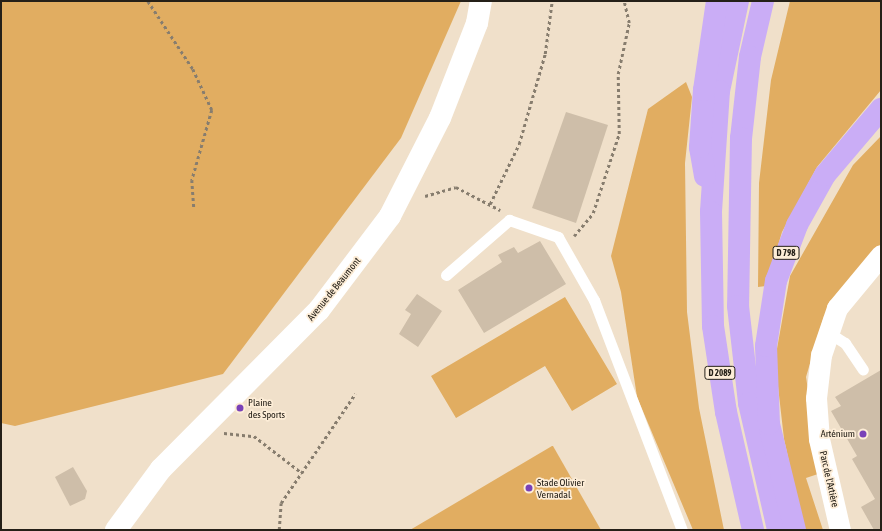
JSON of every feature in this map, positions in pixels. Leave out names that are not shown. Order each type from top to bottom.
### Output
[{"type":"highway","points":[[712,212],[700,147],[717,1]]},
{"type":"highway","name":"D 2089","points":[[738,1],[719,91],[712,212],[713,326],[726,412],[753,530]]},
{"type":"highway","name":"D 2089","points":[[763,1],[750,58],[741,138],[738,306],[749,402],[778,530]]},
{"type":"highway","name":"D 798","points":[[795,530],[770,424],[766,346],[776,281],[797,225],[825,175],[881,109]]},
{"type":"main road","name":"Avenue de Beaumont","points":[[116,530],[161,469],[319,310],[390,216],[440,118],[477,23],[481,1]]},
{"type":"street","name":"Parc de l'Artière","points":[[840,530],[819,439],[816,398],[821,355],[837,308],[881,255]]},
{"type":"lane","points":[[446,275],[509,220],[558,237],[594,300],[624,369],[633,408],[682,530]]},
{"type":"lane","points":[[829,333],[845,343],[863,370]]},
{"type":"path","points":[[148,1],[193,69],[212,110],[192,180],[194,208]]},
{"type":"path","points":[[490,204],[519,144],[545,54],[552,1]]},
{"type":"path","points":[[564,248],[593,213],[619,134],[618,74],[629,22],[624,1]]},
{"type":"path","points":[[425,196],[456,188],[490,204],[509,220]]},
{"type":"path","points":[[279,530],[281,503],[355,394]]},
{"type":"path","points":[[224,433],[254,436],[302,473]]},
{"type":"shaded area","points":[[1,1],[461,1],[401,138],[223,374],[15,426],[1,423]]},
{"type":"shaded area","points":[[790,1],[881,1],[881,90],[817,167],[782,232],[766,286],[758,287],[759,183],[771,80]]},
{"type":"shaded area","points":[[686,82],[692,97],[685,163],[687,312],[699,408],[724,530],[693,530],[637,397],[621,292],[611,256],[648,109]]},
{"type":"shaded area","points":[[881,136],[881,269],[824,316],[806,377],[821,473],[806,478],[823,530],[804,530],[784,439],[775,360],[790,276],[853,165]]},
{"type":"shaded area","points":[[565,297],[617,384],[572,411],[545,366],[456,418],[431,376]]},
{"type":"shaded area","name":"Stade Olivier Vernadal","points":[[552,446],[601,530],[410,530]]},
{"type":"building","points":[[566,112],[608,125],[576,223],[532,208]]},
{"type":"building","points":[[540,241],[566,284],[484,333],[458,290],[502,262],[498,255],[514,247],[518,253]]},
{"type":"building","points":[[417,294],[442,311],[418,347],[399,334],[411,314],[405,310]]},
{"type":"building","name":"Arténium","points":[[881,370],[881,530],[874,530],[861,507],[875,499],[852,459],[857,456],[831,411],[841,406],[835,397]]},
{"type":"building","points":[[73,467],[87,491],[85,499],[70,506],[55,477]]},
{"type":"place","name":"Plaine des Sports","points":[[240,408]]},
{"type":"place","name":"Arténium","points":[[863,434]]},
{"type":"place","name":"Stade Olivier Vernadal","points":[[529,488]]}]
